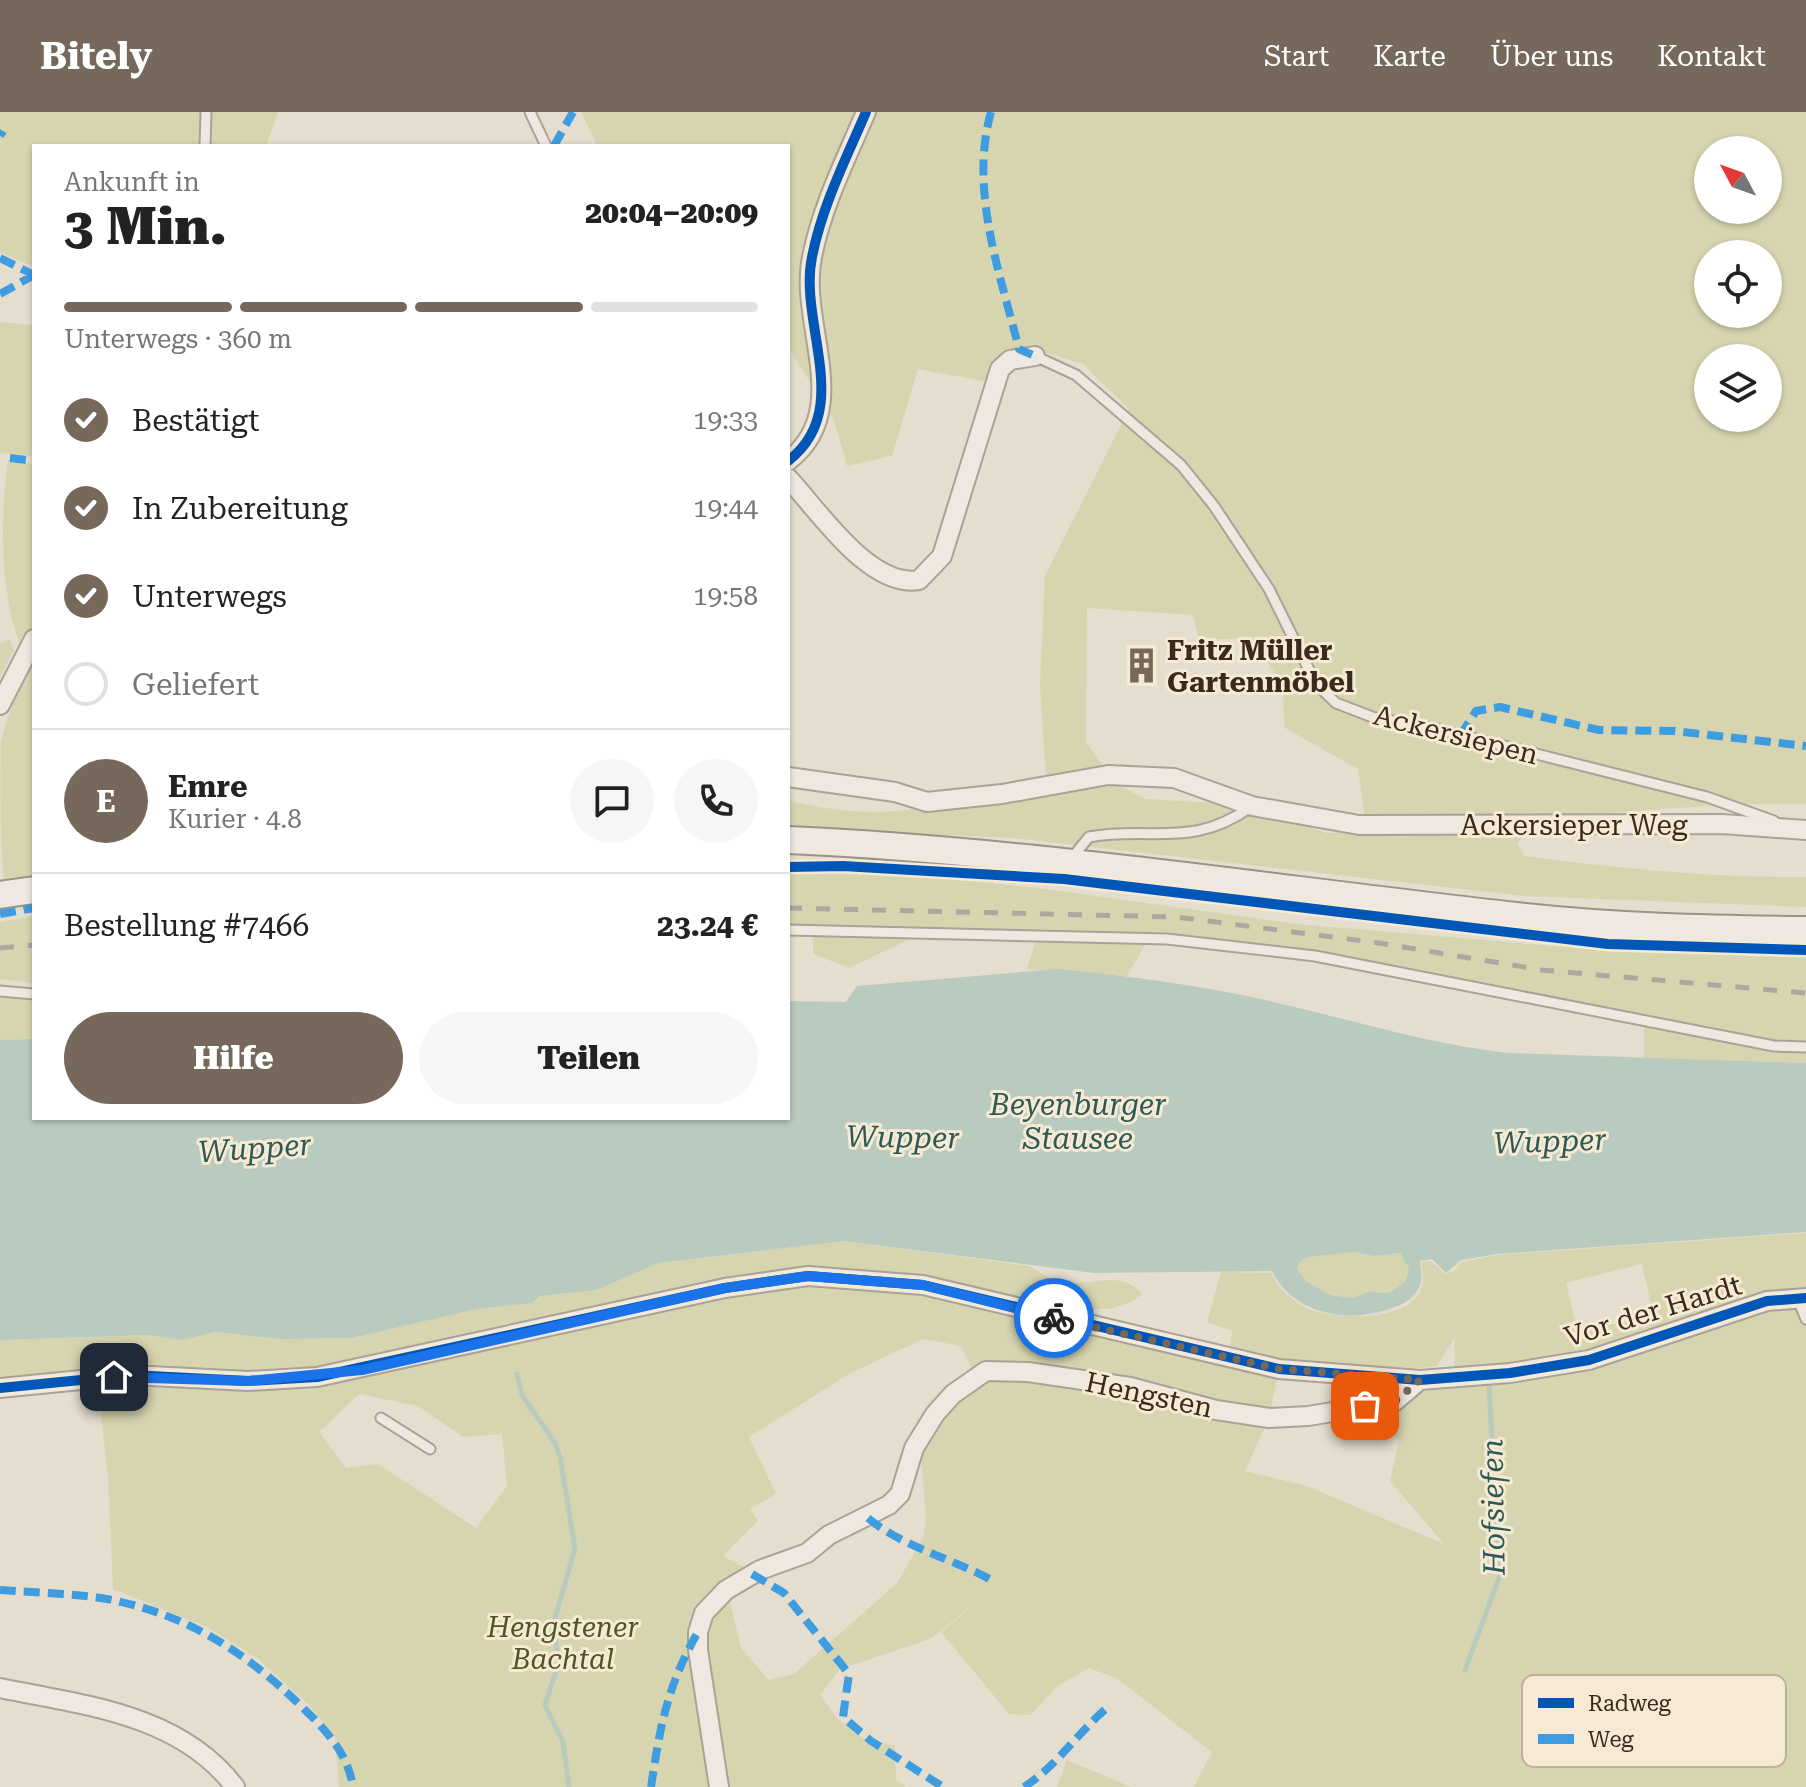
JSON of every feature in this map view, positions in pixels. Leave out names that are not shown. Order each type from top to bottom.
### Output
[{"type":"main road","points":[[790,840],[1069,861],[1517,917],[1663,928],[1806,930]]},
{"type":"main road","points":[[0,895],[32,890]]},
{"type":"street","points":[[790,459],[803,447],[822,405],[821,369],[809,304],[812,257],[828,203],[866,112]]},
{"type":"street","name":"Ackersiepen","points":[[790,480],[857,554],[875,569],[900,581],[919,580],[942,556],[1000,369],[1010,360],[1035,356]]},
{"type":"street","points":[[0,705],[32,643]]},
{"type":"street","points":[[790,777],[895,792],[927,802],[1002,794],[1108,775],[1174,778],[1252,806]]},
{"type":"street","name":"Ackersieper Weg","points":[[1252,806],[1359,825],[1722,824],[1798,829]]},
{"type":"street","name":"Vor der Hardt","points":[[0,1388],[131,1375],[248,1381],[317,1377],[362,1370],[725,1288],[808,1276],[923,1285],[1279,1369],[1420,1380],[1510,1373],[1589,1360],[1767,1301],[1802,1297]]},
{"type":"street","name":"Hengsten","points":[[719,1787],[700,1673],[698,1632],[704,1613],[726,1590],[760,1570],[807,1553],[829,1535],[889,1505],[900,1494],[914,1448],[935,1414],[953,1394],[986,1371],[1028,1372],[1130,1387],[1216,1410],[1269,1418],[1308,1416],[1394,1402],[1420,1380]]},
{"type":"street","points":[[0,1688],[116,1712],[163,1730],[196,1748],[235,1787]]},
{"type":"lane","points":[[205,144],[206,112]]},
{"type":"lane","points":[[530,112],[545,144]]},
{"type":"lane","name":"Ackersiepen","points":[[1035,356],[1076,375],[1181,465],[1214,506],[1269,589],[1316,684],[1336,703],[1375,718],[1433,728],[1707,797],[1798,829]]},
{"type":"lane","points":[[1069,861],[1089,837],[1114,832],[1147,836],[1176,834],[1229,822],[1252,806]]},
{"type":"lane","points":[[790,930],[1167,939],[1288,953],[1774,1046],[1806,1047]]},
{"type":"lane","points":[[0,991],[32,994]]},
{"type":"lane","points":[[1802,1297],[1806,1319]]},
{"type":"lane","points":[[381,1418],[430,1449]]},
{"type":"green space","points":[[0,112],[278,112],[267,144],[32,144],[32,266],[0,252]]},
{"type":"green space","points":[[581,112],[1806,112],[1806,804],[1733,804],[1571,816],[1533,828],[1517,843],[1524,856],[1700,874],[1806,877],[1806,907],[1524,896],[1013,838],[790,828],[790,800],[855,811],[918,809],[1046,779],[1040,685],[1045,576],[1129,409],[1083,364],[1031,348],[988,382],[918,369],[892,456],[847,466],[834,420],[790,350],[790,144],[596,144]],"holes":[[[1087,608],[1193,615],[1199,640],[1250,638],[1282,683],[1285,728],[1358,769],[1367,832],[1327,833],[1233,804],[1146,799],[1116,784],[1086,742]]]},
{"type":"green space","points":[[0,322],[32,325],[32,456],[1,453],[0,456]]},
{"type":"green space","points":[[8,460],[32,464],[32,626],[20,644],[5,578],[4,504]]},
{"type":"green space","points":[[9,639],[14,650],[0,677],[0,644]]},
{"type":"green space","points":[[32,667],[32,875],[4,879],[1,743],[6,722]]},
{"type":"green space","points":[[790,861],[1046,889],[1297,924],[1601,950],[1806,953],[1806,1063],[1644,1058],[1644,1015],[1332,954],[1153,931],[1127,976],[1027,969],[1037,936],[921,934],[849,968],[813,954],[813,936],[790,924]]},
{"type":"green space","points":[[32,916],[32,983],[0,979],[0,922]]},
{"type":"green space","points":[[0,994],[32,996],[32,1039],[0,1040]]},
{"type":"green space","name":"Hengstener Bachtal","points":[[1806,1233],[1806,1787],[1194,1787],[1212,1752],[1116,1678],[1089,1668],[1056,1687],[1031,1715],[1009,1714],[941,1632],[962,1615],[987,1585],[962,1614],[930,1639],[840,1669],[820,1695],[837,1718],[864,1739],[895,1746],[896,1780],[906,1787],[339,1787],[335,1737],[307,1703],[258,1659],[209,1628],[113,1589],[108,1477],[97,1379],[0,1388],[0,1340],[146,1335],[182,1340],[215,1332],[280,1339],[352,1338],[477,1309],[532,1303],[540,1296],[597,1290],[658,1263],[844,1241],[1030,1266],[1050,1279],[1064,1283],[1115,1280],[1134,1286],[1142,1294],[1131,1302],[1110,1309],[1090,1309],[1073,1322],[1279,1369],[1269,1418],[1245,1471],[1307,1486],[1444,1544],[1390,1481],[1399,1441],[1385,1421],[1399,1396],[1454,1378],[1455,1337],[1437,1366],[1359,1369],[1306,1364],[1229,1349],[1232,1331],[1207,1322],[1221,1272],[1271,1273],[1286,1293],[1306,1308],[1354,1316],[1392,1312],[1407,1305],[1418,1295],[1423,1279],[1421,1262],[1431,1261],[1445,1274],[1454,1271],[1462,1262],[1498,1255]],"holes":[[[1642,1264],[1654,1318],[1577,1329],[1566,1283]],[[923,1339],[961,1346],[976,1377],[934,1427],[921,1458],[926,1519],[923,1538],[897,1583],[794,1674],[769,1680],[741,1648],[729,1598],[747,1569],[723,1556],[758,1521],[750,1509],[776,1494],[749,1437],[849,1374]],[[359,1394],[418,1406],[463,1437],[502,1434],[507,1486],[476,1528],[378,1464],[346,1468],[319,1432]]]},
{"type":"green space","points":[[1354,1252],[1374,1256],[1400,1253],[1409,1270],[1405,1282],[1389,1293],[1368,1292],[1352,1298],[1330,1295],[1306,1281],[1297,1269],[1299,1262],[1308,1257]]},
{"type":"green space","points":[[1067,1760],[1131,1787],[1057,1787]]},
{"type":"water","name":"Beyenburger Stausee","points":[[1058,969],[1217,990],[1418,1037],[1508,1053],[1806,1063],[1806,1232],[1498,1254],[1461,1260],[1446,1273],[1432,1259],[1420,1261],[1421,1283],[1412,1297],[1392,1308],[1358,1315],[1324,1312],[1308,1306],[1294,1298],[1272,1271],[1094,1273],[844,1241],[658,1263],[597,1290],[540,1296],[532,1303],[477,1309],[352,1338],[280,1339],[215,1332],[182,1340],[146,1335],[0,1340],[0,1040],[32,1039],[32,1120],[790,1120],[790,1001],[846,1002],[857,986]],"holes":[[[1354,1252],[1374,1256],[1400,1253],[1409,1269],[1405,1282],[1389,1293],[1368,1292],[1352,1298],[1330,1295],[1306,1281],[1297,1269],[1299,1262],[1308,1257]]]},
{"type":"waterway","points":[[517,1374],[522,1395],[555,1443],[560,1457],[575,1548],[553,1625],[559,1662],[545,1705],[563,1742],[569,1787]]},
{"type":"waterway","name":"Hofsiefen","points":[[1465,1670],[1500,1575],[1489,1386]]},
{"type":"railway","points":[[790,908],[1176,917],[1379,943],[1542,970],[1806,993]]},
{"type":"railway","points":[[0,948],[32,945]]},
{"type":"marked path","points":[[555,144],[573,112]]},
{"type":"marked path","points":[[991,112],[983,171],[990,231],[1019,349],[1035,356]]},
{"type":"marked path","points":[[0,136],[3,131]]},
{"type":"marked path","points":[[0,258],[32,274]]},
{"type":"marked path","points":[[0,294],[32,276]]},
{"type":"marked path","points":[[10,458],[32,461]]},
{"type":"marked path","points":[[1460,736],[1476,711],[1500,707],[1599,730],[1674,731],[1806,746]]},
{"type":"marked path","points":[[0,914],[32,908]]},
{"type":"marked path","points":[[868,1518],[897,1537],[993,1581]]},
{"type":"marked path","points":[[752,1574],[784,1593],[849,1674],[843,1717],[871,1741],[943,1787]]},
{"type":"marked path","points":[[0,1590],[117,1601],[169,1617],[216,1640],[281,1687],[319,1724],[341,1752],[353,1787]]},
{"type":"marked path","points":[[651,1787],[666,1707],[698,1632]]},
{"type":"marked path","points":[[1024,1787],[1047,1769],[1108,1707]]},
{"type":"cycle path","points":[[790,459],[808,440],[818,417],[821,392],[810,283],[816,238],[828,201],[866,112]]},
{"type":"cycle path","points":[[790,867],[843,866],[1064,879],[1608,944],[1806,950]]},
{"type":"cycle path","points":[[0,1388],[131,1375],[248,1381],[317,1377],[725,1288],[808,1276],[923,1285],[1279,1369],[1420,1380],[1510,1373],[1589,1360],[1767,1301],[1806,1298]]},
{"type":"way so far","points":[[1054,1318],[1279,1369],[1420,1380],[1394,1402],[1365,1406]]},
{"type":"place","name":"Fritz Müller Gartenmöbel","points":[[1141,666]]},
{"type":"route","points":[[114,1377],[131,1375],[248,1381],[317,1377],[362,1370],[725,1288],[808,1276],[923,1285],[1054,1318]]},
{"type":"water label","name":"Wupper","points":[[903,1137]]},
{"type":"water label","name":"Wupper","points":[[1550,1141]]},
{"type":"water label","name":"Wupper","points":[[255,1148]]}]
